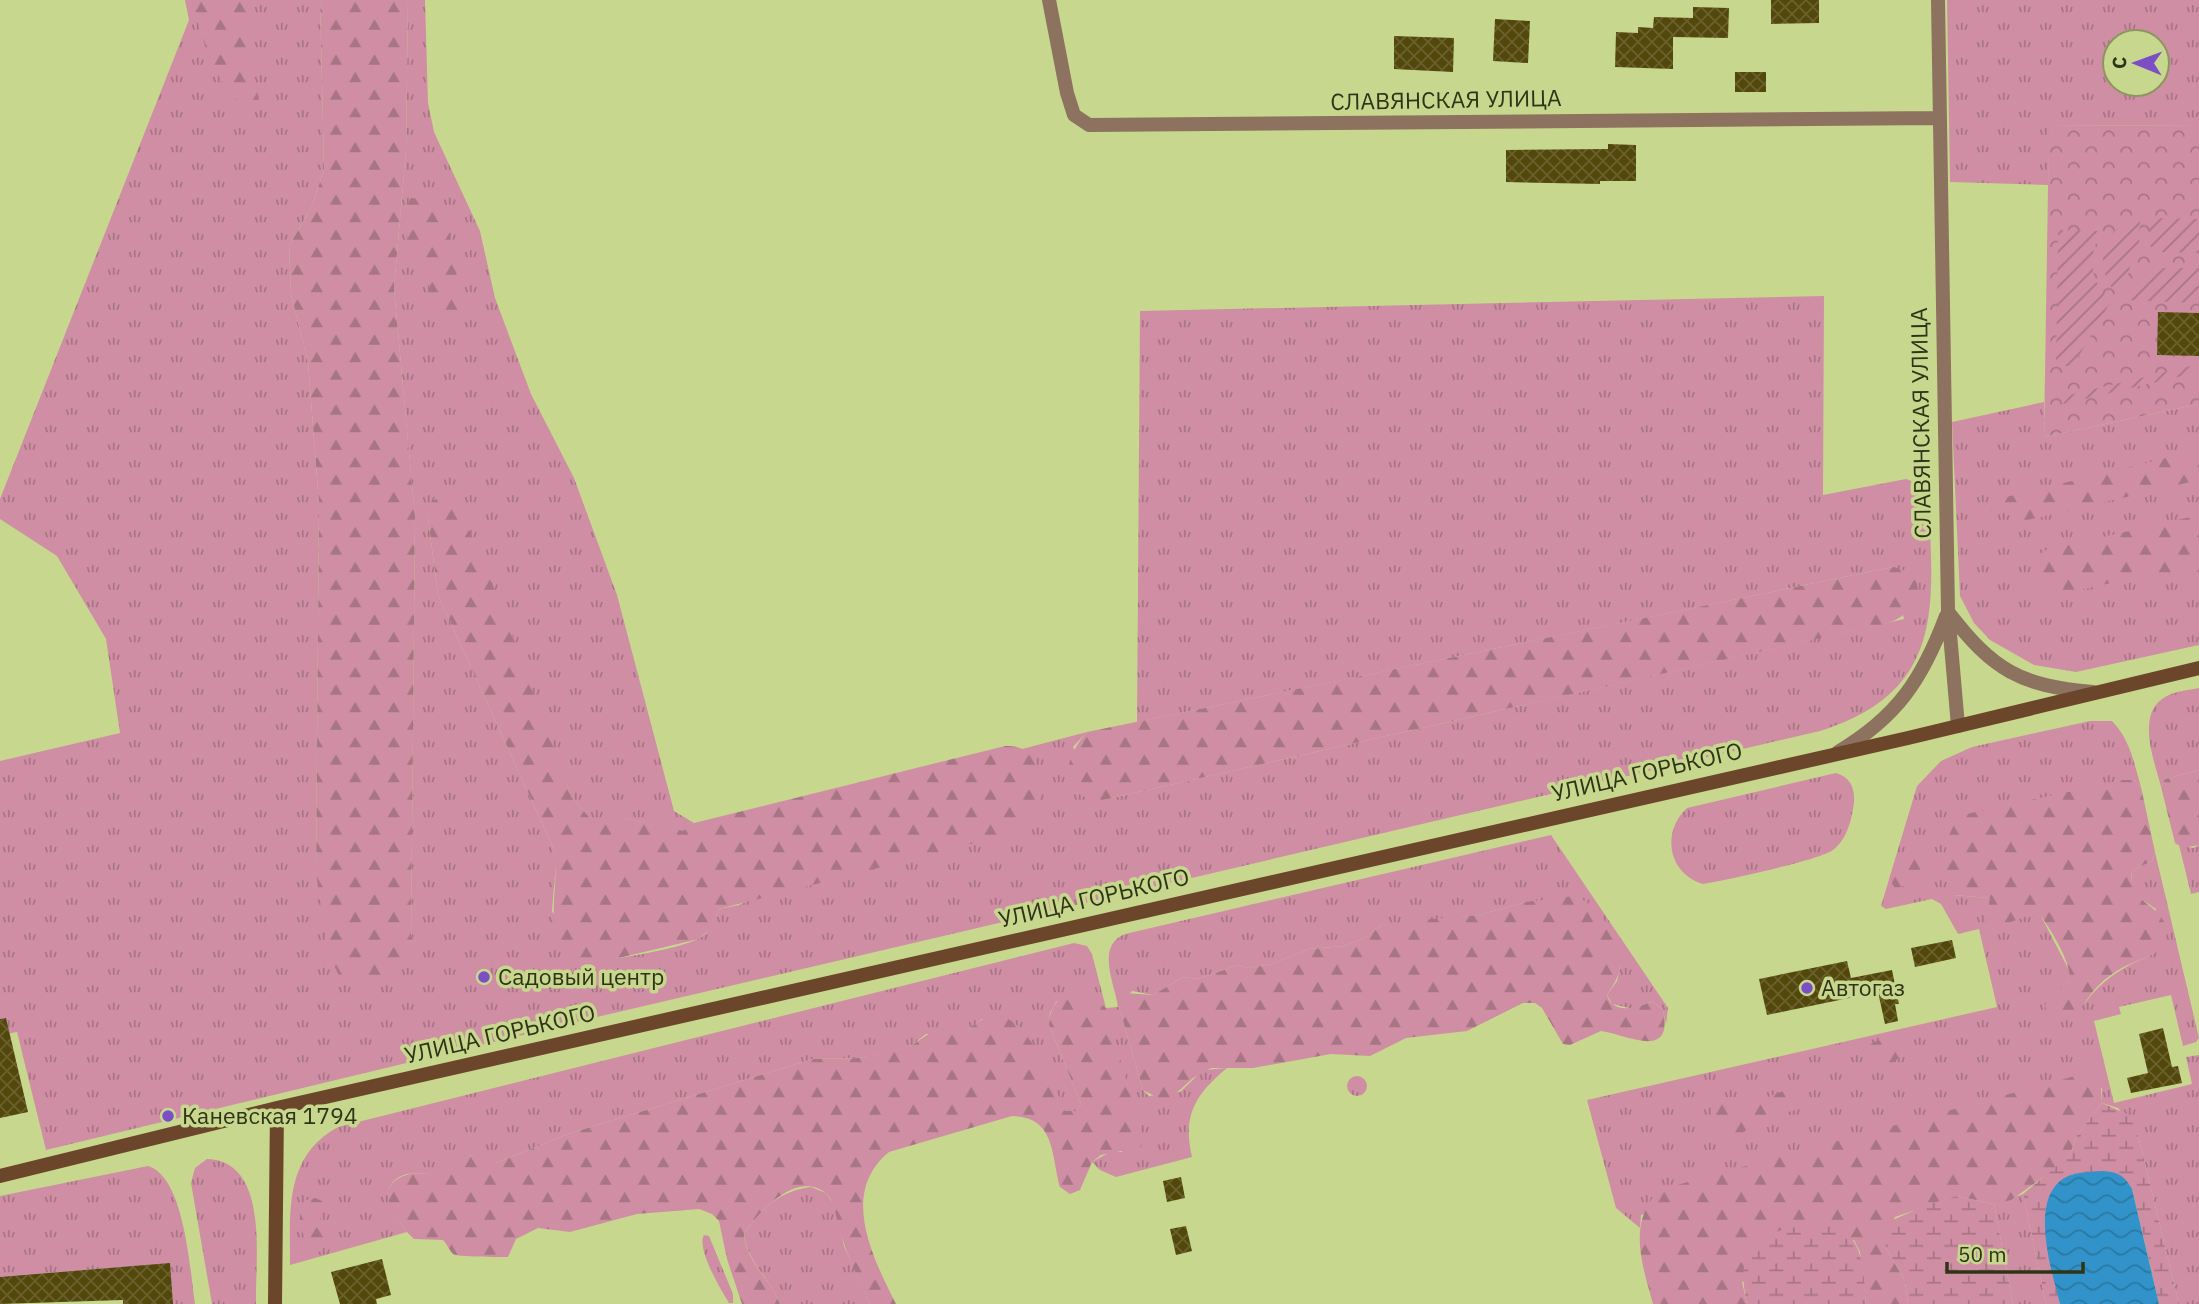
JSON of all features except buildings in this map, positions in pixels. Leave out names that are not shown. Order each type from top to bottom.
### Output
[{"type":"main road","name":"УЛИЦА ГОРЬКОГО","points":[[0,1176],[276,1108],[1958,726],[2199,668]]},
{"type":"main road","points":[[275,1304],[276,1108]]},
{"type":"street","name":"СЛАВЯНСКАЯ УЛИЦА","points":[[1049,0],[1067,93],[1074,115],[1089,125],[1939,118]]},
{"type":"street","name":"СЛАВЯНСКАЯ УЛИЦА","points":[[1938,0],[1948,611],[1958,726]]},
{"type":"street","points":[[1836,753],[1882,723],[1901,704],[1934,648],[1948,611],[1983,653],[2018,676],[2056,689],[2094,692]]},
{"type":"green space","points":[[185,0],[320,0],[324,169],[312,206],[289,246],[291,294],[308,362],[319,504],[316,873],[359,981],[380,979],[393,972],[411,940],[415,518],[394,288],[406,150],[408,0],[425,0],[428,103],[434,132],[480,231],[495,298],[531,394],[574,478],[617,595],[674,811],[694,823],[683,832],[625,818],[590,818],[572,797],[543,722],[432,502],[428,518],[438,595],[552,845],[556,863],[552,911],[581,962],[641,954],[698,939],[709,930],[719,909],[739,905],[1035,762],[1022,749],[1087,732],[1073,747],[1103,800],[1904,619],[1893,567],[1137,722],[1140,311],[1824,296],[1823,495],[1906,479],[1928,487],[1931,566],[1930,602],[1925,635],[1913,665],[1893,691],[1862,713],[1820,731],[597,1017],[46,1150],[17,1032],[0,1035],[0,761],[120,733],[106,639],[57,556],[0,519],[0,499],[189,20]]},
{"type":"green space","points":[[193,0],[254,0],[249,62],[259,99],[253,113],[229,92],[212,63],[200,31]]},
{"type":"green space","points":[[320,0],[408,0],[406,150],[394,288],[415,517],[411,940],[394,973],[377,981],[340,978],[328,952],[316,873],[319,504],[308,362],[291,294],[289,246],[312,206],[324,169]]},
{"type":"green space","points":[[1947,0],[2199,0],[2199,126],[2050,125],[2048,185],[1950,182]]},
{"type":"green space","points":[[2049,125],[2199,126],[2199,404],[2044,437]]},
{"type":"green space","points":[[410,198],[424,199],[436,205],[446,224],[454,255],[459,301],[459,310],[450,317],[435,313],[428,302],[430,270],[414,262],[411,254],[406,222]]},
{"type":"green space","points":[[2149,218],[2199,219],[2199,253],[2158,252],[2149,245]]},
{"type":"green space","points":[[2140,219],[2139,245],[2128,254],[2130,271],[2116,293],[2104,271],[2105,248],[2117,229]]},
{"type":"green space","points":[[2058,230],[2103,231],[2094,249],[2093,268],[2098,286],[2111,301],[2073,366],[2056,366]]},
{"type":"green space","points":[[2159,268],[2199,268],[2199,303],[2126,300],[2140,278],[2153,275]]},
{"type":"green space","points":[[2199,364],[2199,372],[2063,404],[2069,395]]},
{"type":"green space","points":[[2044,402],[2044,437],[2199,404],[2199,645],[2076,672],[2034,665],[1990,640],[1974,623],[1960,596],[1952,422]]},
{"type":"green space","points":[[2199,450],[2199,480],[2019,522],[2006,513],[1990,510],[1994,501],[2002,498]]},
{"type":"green space","points":[[442,496],[456,500],[502,607],[572,797],[590,818],[625,818],[683,831],[694,823],[1005,746],[1020,748],[1031,755],[1037,764],[1042,784],[1038,806],[1027,823],[1002,836],[719,909],[713,926],[699,939],[606,961],[581,962],[565,955],[555,926],[555,860],[552,845],[438,595],[428,518],[431,502]]},
{"type":"green space","points":[[2199,515],[2199,573],[2150,574],[2054,596],[2037,588],[2032,572],[2033,559],[2046,550]]},
{"type":"green space","points":[[1893,567],[1906,571],[1914,578],[1918,594],[1908,611],[1888,623],[1103,800],[1077,793],[1068,775],[1073,753],[1087,732]]},
{"type":"green space","points":[[2199,688],[2199,770],[2165,779],[2161,787],[2149,738],[2151,713],[2157,703],[2167,696]]},
{"type":"green space","points":[[2090,721],[2112,721],[2118,728],[2131,752],[2141,787],[2134,780],[1949,836],[1946,875],[1953,895],[1990,898],[1990,905],[2016,919],[2030,914],[2041,916],[2070,972],[2070,981],[2063,987],[2085,1003],[2114,975],[2150,956],[2156,909],[2135,895],[2131,889],[2132,871],[2152,861],[2155,852],[2199,1038],[2196,1042],[2183,1046],[2171,995],[2119,1007],[2121,1014],[2094,1021],[2114,1103],[2192,1084],[2186,1057],[2199,1055],[2199,1304],[2179,1304],[2138,1135],[2118,1108],[2102,1103],[2102,1088],[1641,1215],[1640,1228],[1616,1208],[1587,1100],[1997,1007],[1979,929],[1958,934],[1941,904],[1932,899],[1886,909],[1881,906],[1917,786],[1941,761],[1972,747]]},
{"type":"green space","points":[[2199,770],[2199,845],[2183,848],[2175,843],[2161,787],[2165,779]]},
{"type":"green space","points":[[1836,773],[1851,784],[1854,802],[1845,835],[1833,850],[1749,875],[1703,884],[1691,879],[1676,862],[1671,840],[1679,818],[1687,808]]},
{"type":"green space","points":[[2123,780],[2134,780],[2141,787],[2155,852],[2152,861],[2132,871],[2132,883],[2141,899],[2162,918],[2166,927],[2165,944],[2154,953],[2115,972],[2096,988],[2074,1015],[2056,1022],[2048,1015],[2045,1006],[2048,998],[2070,981],[2064,956],[2050,930],[2041,916],[1999,925],[1986,922],[1990,898],[1953,895],[1946,876],[1947,842],[1962,815]]},
{"type":"green space","points":[[1551,835],[1668,1008],[1666,1024],[1663,1010],[1652,1001],[1633,1009],[1612,1004],[1607,995],[1617,981],[1620,966],[1526,902],[1479,915],[1382,925],[1363,939],[1344,946],[1309,949],[1272,964],[1248,968],[1238,965],[1198,979],[1183,977],[1153,995],[1132,991],[1119,1007],[1143,1090],[1149,1096],[1180,1092],[1203,1070],[1227,1068],[1207,1087],[1194,1106],[1189,1129],[1192,1157],[1116,1177],[1100,1170],[1092,1162],[1112,1151],[1122,1152],[1106,1008],[1118,1007],[1109,956],[1116,940],[1125,934]]},
{"type":"green space","points":[[2179,845],[2193,848],[2199,845],[2199,892],[2191,894]]},
{"type":"green space","points":[[1921,847],[1928,864],[1928,872],[1914,883],[1896,888],[1892,884],[1897,861],[1903,852]]},
{"type":"green space","points":[[1573,896],[1582,899],[1599,913],[1617,944],[1620,965],[1617,978],[1607,995],[1610,1001],[1620,1008],[1626,1008],[1652,1001],[1663,1010],[1665,1026],[1661,1036],[1655,1040],[1646,1041],[1601,1031],[1570,1045],[1563,1044],[1542,1008],[1535,1003],[1523,1003],[1467,1031],[1406,1038],[1370,1056],[1331,1054],[1253,1068],[1211,1068],[1193,1078],[1171,1098],[1162,1100],[1143,1090],[1119,1007],[1119,999],[1125,993],[1153,995],[1183,977],[1198,979],[1238,965],[1248,968],[1272,964],[1309,949],[1344,946],[1363,939],[1382,925],[1479,915],[1526,902]]},
{"type":"green space","points":[[1074,943],[1087,946],[1092,954],[1106,1008],[1094,998],[1077,996],[1056,1002],[1050,1013],[1049,1025],[1081,1104],[1076,1111],[1065,1111],[982,1019],[966,1031],[926,1034],[912,1045],[890,1051],[859,1058],[813,1059],[568,1134],[496,1163],[487,1164],[470,1155],[435,1172],[407,1174],[397,1178],[391,1185],[389,1200],[396,1217],[407,1232],[290,1265],[291,1206],[299,1169],[320,1139],[338,1127]]},
{"type":"green space","points":[[1081,993],[1096,998],[1106,1008],[1143,1139],[1141,1147],[1101,1155],[1092,1162],[1080,1190],[1070,1194],[1060,1187],[1049,1139],[1044,1130],[1026,1118],[1012,1116],[889,1152],[874,1168],[866,1187],[863,1206],[870,1247],[896,1304],[870,1304],[844,1245],[832,1201],[827,1194],[815,1187],[803,1186],[780,1196],[759,1215],[744,1234],[753,1261],[780,1304],[742,1304],[727,1259],[719,1221],[712,1214],[699,1209],[637,1214],[570,1232],[538,1228],[516,1239],[508,1257],[496,1257],[456,1255],[443,1240],[414,1239],[390,1206],[388,1196],[395,1181],[409,1174],[430,1173],[461,1156],[470,1155],[496,1163],[568,1134],[813,1059],[859,1058],[912,1045],[939,1027],[966,1031],[983,1019],[995,1016],[1007,1018],[1018,1026],[1047,1069],[1065,1111],[1076,1111],[1081,1104],[1049,1025],[1051,1011],[1058,1001],[1067,995]]},
{"type":"green space","points":[[1898,1037],[1903,1047],[1900,1057],[1891,1064],[1868,1061],[1866,1054],[1870,1045],[1879,1040]]},
{"type":"green space","points":[[2093,1071],[2100,1074],[2102,1103],[2077,1135],[2070,1155],[2055,1169],[2011,1200],[1994,1204],[1956,1196],[1895,1217],[1884,1244],[1905,1281],[1908,1304],[1866,1304],[1860,1252],[1854,1240],[1742,1282],[1747,1304],[1653,1304],[1642,1259],[1640,1230],[1649,1203],[1659,1190]]},
{"type":"green space","points":[[1353,1076],[1361,1076],[1367,1086],[1361,1096],[1353,1096],[1347,1090],[1347,1082]]},
{"type":"green space","points":[[1791,1088],[1799,1091],[1801,1100],[1795,1110],[1761,1117],[1744,1132],[1726,1134],[1713,1118],[1711,1112],[1715,1102],[1727,1097],[1763,1099]]},
{"type":"green space","points":[[2102,1103],[2129,1115],[2138,1135],[2179,1304],[2159,1304],[2132,1189],[2073,1174],[2060,1186],[2052,1200],[2048,1216],[2049,1252],[2060,1304],[2046,1304],[2023,1194],[2070,1155],[2077,1135]]},
{"type":"green space","points":[[207,1159],[227,1164],[241,1176],[250,1194],[257,1239],[256,1304],[212,1304],[191,1183],[195,1168]]},
{"type":"green space","points":[[148,1166],[160,1174],[178,1206],[188,1249],[195,1304],[173,1304],[0,1277],[0,1196]]},
{"type":"green space","points":[[811,1187],[826,1193],[834,1204],[844,1246],[870,1304],[780,1304],[749,1253],[744,1234],[757,1217],[780,1197]]},
{"type":"green space","points":[[2023,1194],[2046,1304],[2013,1304],[1994,1204]]},
{"type":"green space","points":[[1956,1196],[1994,1204],[2013,1304],[1908,1304],[1905,1281],[1884,1244],[1884,1224],[1924,1206]]},
{"type":"green space","points":[[315,1198],[322,1201],[320,1223],[329,1232],[330,1242],[319,1252],[310,1250],[300,1220],[306,1200]]},
{"type":"green space","points":[[1828,1223],[1841,1229],[1856,1246],[1863,1267],[1866,1304],[1747,1304],[1744,1281],[1745,1263],[1750,1249],[1773,1233]]},
{"type":"green space","points":[[704,1235],[709,1236],[733,1294],[733,1303],[729,1303],[710,1269],[703,1249]]},
{"type":"water","points":[[2102,1171],[2120,1175],[2132,1189],[2159,1304],[2060,1304],[2045,1232],[2045,1213],[2050,1196],[2059,1182],[2074,1174]]},
{"type":"place","name":"Садовый центр","points":[[484,977]]},
{"type":"place","name":"Автогаз","points":[[1807,988]]},
{"type":"place","name":"Каневская 1794","points":[[168,1116]]}]
